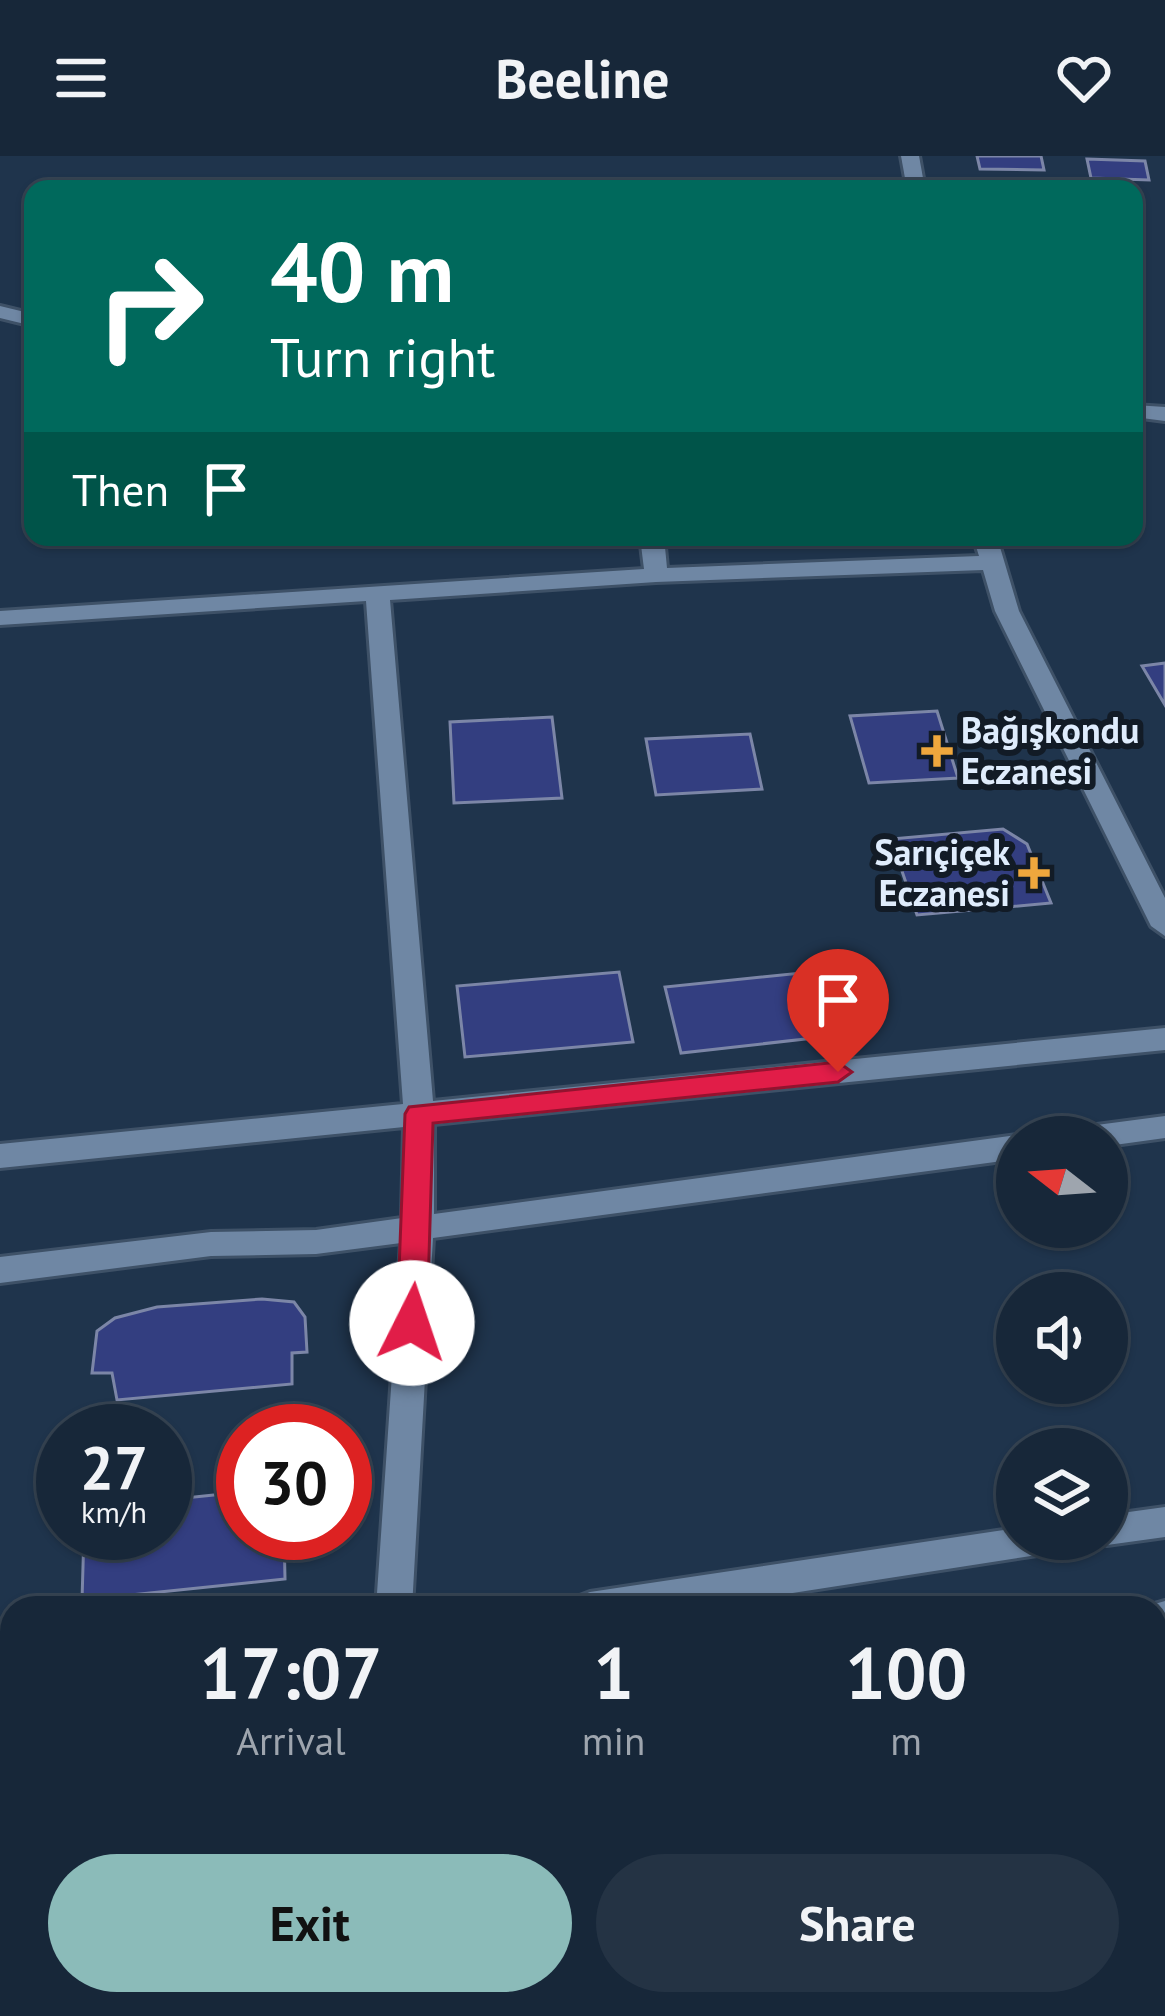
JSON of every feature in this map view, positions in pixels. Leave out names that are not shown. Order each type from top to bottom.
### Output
[{"type":"street","points":[[653,546],[656,575]]},
{"type":"street","points":[[0,618],[988,550],[1006,610],[1165,926]]},
{"type":"street","points":[[377,593],[419,1114],[418,1228],[395,1596]]},
{"type":"street","points":[[0,1156],[1165,1039]]},
{"type":"street","points":[[1128,1132],[1165,1127]]},
{"type":"street","points":[[0,1270],[211,1244],[316,1242],[996,1150]]},
{"type":"street","points":[[1128,1527],[1165,1522]]},
{"type":"street","points":[[669,1596],[996,1546]]},
{"type":"building","points":[[977,156],[1041,156],[1044,170],[980,169]]},
{"type":"building","points":[[1087,159],[1145,161],[1149,180],[1091,178]]},
{"type":"building","points":[[1165,663],[1165,705],[1142,666]]},
{"type":"building","points":[[937,711],[958,778],[869,783],[850,716]]},
{"type":"building","points":[[552,717],[562,798],[454,803],[450,722]]},
{"type":"building","points":[[750,734],[762,789],[656,795],[646,739]]},
{"type":"building","points":[[1003,829],[1027,844],[1051,903],[917,915],[891,839]]},
{"type":"building","points":[[619,972],[633,1042],[465,1057],[457,986]]},
{"type":"building","points":[[811,972],[832,1036],[681,1053],[665,987]]},
{"type":"building","points":[[262,1299],[294,1302],[305,1317],[307,1352],[292,1353],[292,1384],[117,1400],[112,1373],[92,1373],[97,1331],[115,1318],[157,1307]]},
{"type":"building","points":[[216,1495],[216,1560],[285,1560],[285,1579],[82,1596],[83,1560],[192,1560],[192,1497]]},
{"type":"place","name":"Bağışkondu Eczanesi","points":[[937,751]]},
{"type":"place","name":"Sarıçiçek Eczanesi","points":[[1034,873]]},
{"type":"route","points":[[412,1323],[419,1114],[838,1072]]}]
